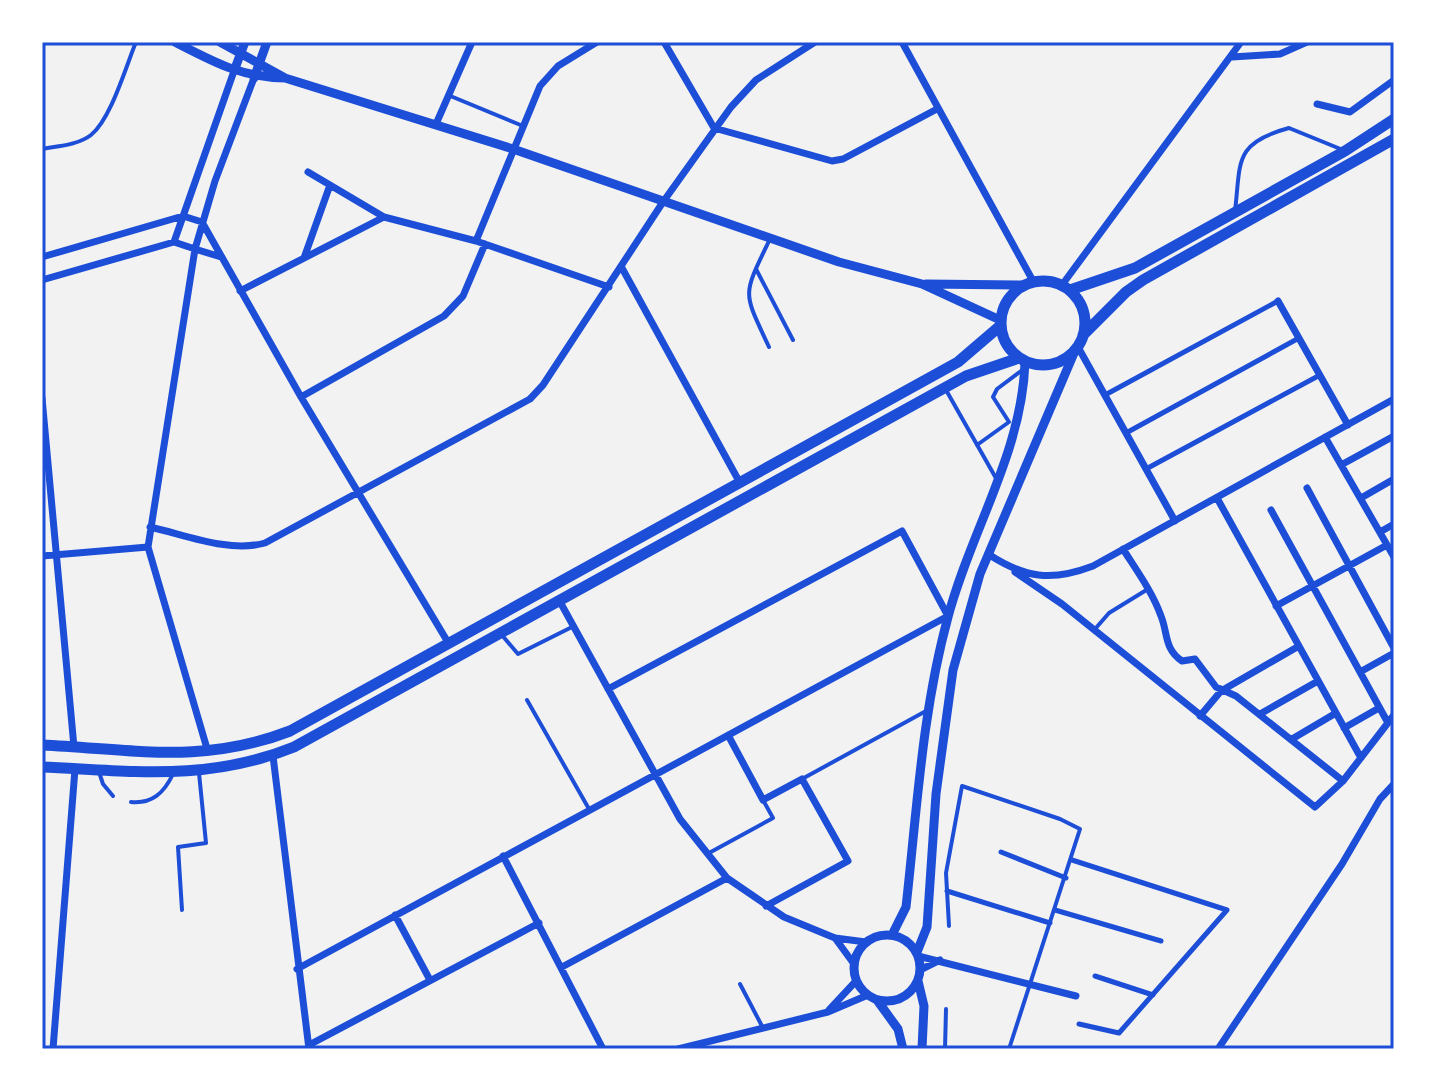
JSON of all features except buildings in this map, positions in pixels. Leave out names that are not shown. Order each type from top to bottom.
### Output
[{"type":"main road","points":[[42,745],[208,753],[241,748],[290,731],[958,362],[1000,323],[1008,298],[1028,283],[1066,288],[1135,268],[1345,151],[1394,119]]},
{"type":"main road","points":[[1083,335],[1126,292],[1143,280],[1394,139]]},
{"type":"main road","points":[[42,767],[199,773],[273,756],[351,717],[966,376],[1023,363],[1051,364],[1076,350],[1086,318],[1066,288]]},
{"type":"main road","points":[[1000,323],[1008,348],[1023,363]]},
{"type":"street","points":[[175,42],[254,78],[285,78],[436,124],[770,238],[922,284],[1000,323]]},
{"type":"street","points":[[220,42],[244,47],[285,78]]},
{"type":"street","points":[[208,753],[148,547],[195,249],[267,42]]},
{"type":"street","points":[[436,124],[472,42]]},
{"type":"street","points":[[476,241],[547,76],[597,42]]},
{"type":"street","points":[[664,42],[714,128],[832,161],[843,159],[937,109]]},
{"type":"street","points":[[150,527],[249,548],[284,535],[530,399],[543,385],[714,128],[756,80],[815,42]]},
{"type":"street","points":[[902,42],[1028,283],[922,284]]},
{"type":"street","points":[[1066,288],[1241,42]]},
{"type":"street","points":[[1232,57],[1280,54],[1307,42]]},
{"type":"street","points":[[174,242],[244,47]]},
{"type":"street","points":[[1317,104],[1350,112],[1394,80]]},
{"type":"street","points":[[308,172],[384,217],[476,241],[609,287]]},
{"type":"street","points":[[304,258],[330,185]]},
{"type":"street","points":[[42,257],[183,216],[202,222],[358,495],[449,644]]},
{"type":"street","points":[[240,291],[384,217]]},
{"type":"street","points":[[42,280],[174,242],[221,257]]},
{"type":"street","points":[[301,397],[444,316],[463,296],[485,244]]},
{"type":"street","points":[[622,268],[740,483]]},
{"type":"street","points":[[1105,395],[1278,301],[1348,425]]},
{"type":"street","points":[[1126,433],[1299,338]]},
{"type":"street","points":[[1076,350],[1105,395],[1175,521]]},
{"type":"street","points":[[922,1049],[924,1006],[918,981],[918,954],[927,927],[936,794],[953,670],[988,554],[1076,350]]},
{"type":"street","points":[[892,935],[906,907],[926,711],[948,616],[1021,417],[1023,363]]},
{"type":"street","points":[[1146,469],[1320,375]]},
{"type":"street","points":[[42,398],[74,747]]},
{"type":"street","points":[[1015,572],[1051,576],[1071,574],[1175,521],[1394,399]]},
{"type":"street","points":[[1341,465],[1394,436]]},
{"type":"street","points":[[1325,437],[1394,557]]},
{"type":"street","points":[[1361,498],[1394,479]]},
{"type":"street","points":[[1307,488],[1394,650],[1360,672]]},
{"type":"street","points":[[1217,498],[1361,758]]},
{"type":"street","points":[[1271,510],[1388,723]]},
{"type":"street","points":[[1380,532],[1394,524]]},
{"type":"street","points":[[608,689],[902,531],[948,616]]},
{"type":"street","points":[[1276,606],[1387,545]]},
{"type":"street","points":[[42,556],[148,547]]},
{"type":"street","points":[[1123,549],[1163,619],[1163,634],[1177,658],[1182,661],[1195,659],[1221,691],[1236,696],[1343,781]]},
{"type":"street","points":[[988,554],[1094,630],[1315,807],[1343,781],[1394,715]]},
{"type":"street","points":[[559,599],[680,819],[727,878],[766,906],[835,938],[866,942],[892,935],[902,938],[918,954],[1076,996]]},
{"type":"street","points":[[297,969],[948,616]]},
{"type":"street","points":[[1200,716],[1221,691],[1299,646]]},
{"type":"street","points":[[1260,714],[1318,681]]},
{"type":"street","points":[[1344,728],[1379,708]]},
{"type":"street","points":[[1292,739],[1336,713]]},
{"type":"street","points":[[728,735],[763,800],[802,779],[848,861],[766,906]]},
{"type":"street","points":[[273,756],[309,1047],[539,923]]},
{"type":"street","points":[[53,1049],[75,769]]},
{"type":"street","points":[[1218,1049],[1342,864],[1380,799],[1394,784]]},
{"type":"street","points":[[1001,852],[1066,878]]},
{"type":"street","points":[[503,856],[603,1049]]},
{"type":"street","points":[[1072,860],[1227,910],[1119,1033],[1079,1024]]},
{"type":"street","points":[[562,967],[727,878]]},
{"type":"street","points":[[947,891],[1050,923]]},
{"type":"street","points":[[1055,910],[1161,941]]},
{"type":"street","points":[[395,915],[430,980]]},
{"type":"street","points":[[835,938],[854,964],[856,981],[897,1029],[903,1049]]},
{"type":"street","points":[[854,964],[866,942]]},
{"type":"street","points":[[920,970],[940,960]]},
{"type":"street","points":[[1095,976],[1153,995]]},
{"type":"street","points":[[828,1012],[856,981]]},
{"type":"street","points":[[678,1049],[872,998],[886,1001],[905,996],[918,981]]},
{"type":"lane","points":[[42,149],[77,142],[91,135],[101,124],[136,42]]},
{"type":"lane","points":[[448,95],[523,126]]},
{"type":"lane","points":[[1235,212],[1242,156],[1246,148],[1289,128],[1345,151]]},
{"type":"lane","points":[[769,347],[747,300],[770,238]]},
{"type":"lane","points":[[756,269],[793,340]]},
{"type":"lane","points":[[1021,417],[1008,416],[993,397],[1023,363]]},
{"type":"lane","points":[[945,388],[997,481]]},
{"type":"lane","points":[[977,445],[1005,428],[1008,416]]},
{"type":"lane","points":[[1094,630],[1109,613],[1148,589]]},
{"type":"lane","points":[[500,632],[518,654],[574,626]]},
{"type":"lane","points":[[527,700],[589,809]]},
{"type":"lane","points":[[802,779],[926,711]]},
{"type":"lane","points":[[98,770],[103,784],[113,796]]},
{"type":"lane","points":[[182,910],[178,847],[206,843],[199,773]]},
{"type":"lane","points":[[131,802],[155,798],[167,788],[173,774]]},
{"type":"lane","points":[[949,926],[946,873],[960,788],[964,785],[1078,826],[1081,833],[1009,1049]]},
{"type":"lane","points":[[707,854],[773,818],[763,800]]},
{"type":"lane","points":[[740,984],[763,1028]]},
{"type":"lane","points":[[945,1049],[946,1009]]}]
